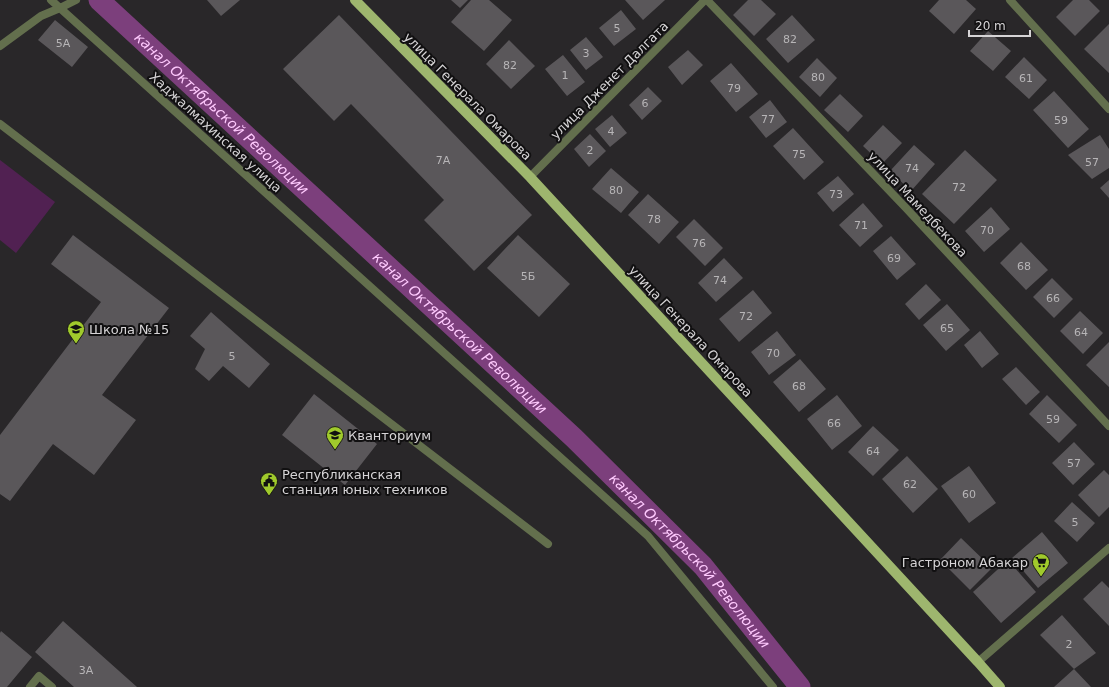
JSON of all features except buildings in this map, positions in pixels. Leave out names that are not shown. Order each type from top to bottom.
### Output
[{"type":"main road","name":"улица Генерала Омарова","points":[[355,0],[531,176],[1000,687]]},
{"type":"main road","name":"улица Генерала Омарова","points":[[359,0],[531,176],[785,447],[1004,687]]},
{"type":"street","name":"Хаджалмахинская улица","points":[[51,0],[648,536],[773,687]]},
{"type":"street","points":[[0,46],[41,16],[76,0]]},
{"type":"street","name":"улица Дженет Далгата","points":[[531,176],[706,0]]},
{"type":"street","name":"улица Мамедбекова","points":[[706,0],[906,208],[1109,426]]},
{"type":"street","points":[[1010,0],[1109,109]]},
{"type":"street","points":[[0,124],[548,544]]},
{"type":"street","points":[[978,662],[1109,548]]},
{"type":"street","points":[[30,687],[39,676],[52,687]]},
{"type":"shaded area","points":[[0,160],[55,202],[16,253],[0,240]]},
{"type":"waterway","name":"канал Октябрьской Революции","points":[[99,0],[574,438],[703,566],[800,687]]},
{"type":"place","name":"Школа №15","points":[[76,344]]},
{"type":"place","name":"Кванториум","points":[[335,450]]},
{"type":"place","name":"Республиканская станция юных техников","points":[[269,496]]},
{"type":"place","name":"Гастроном Абакар","points":[[1041,577]]}]
